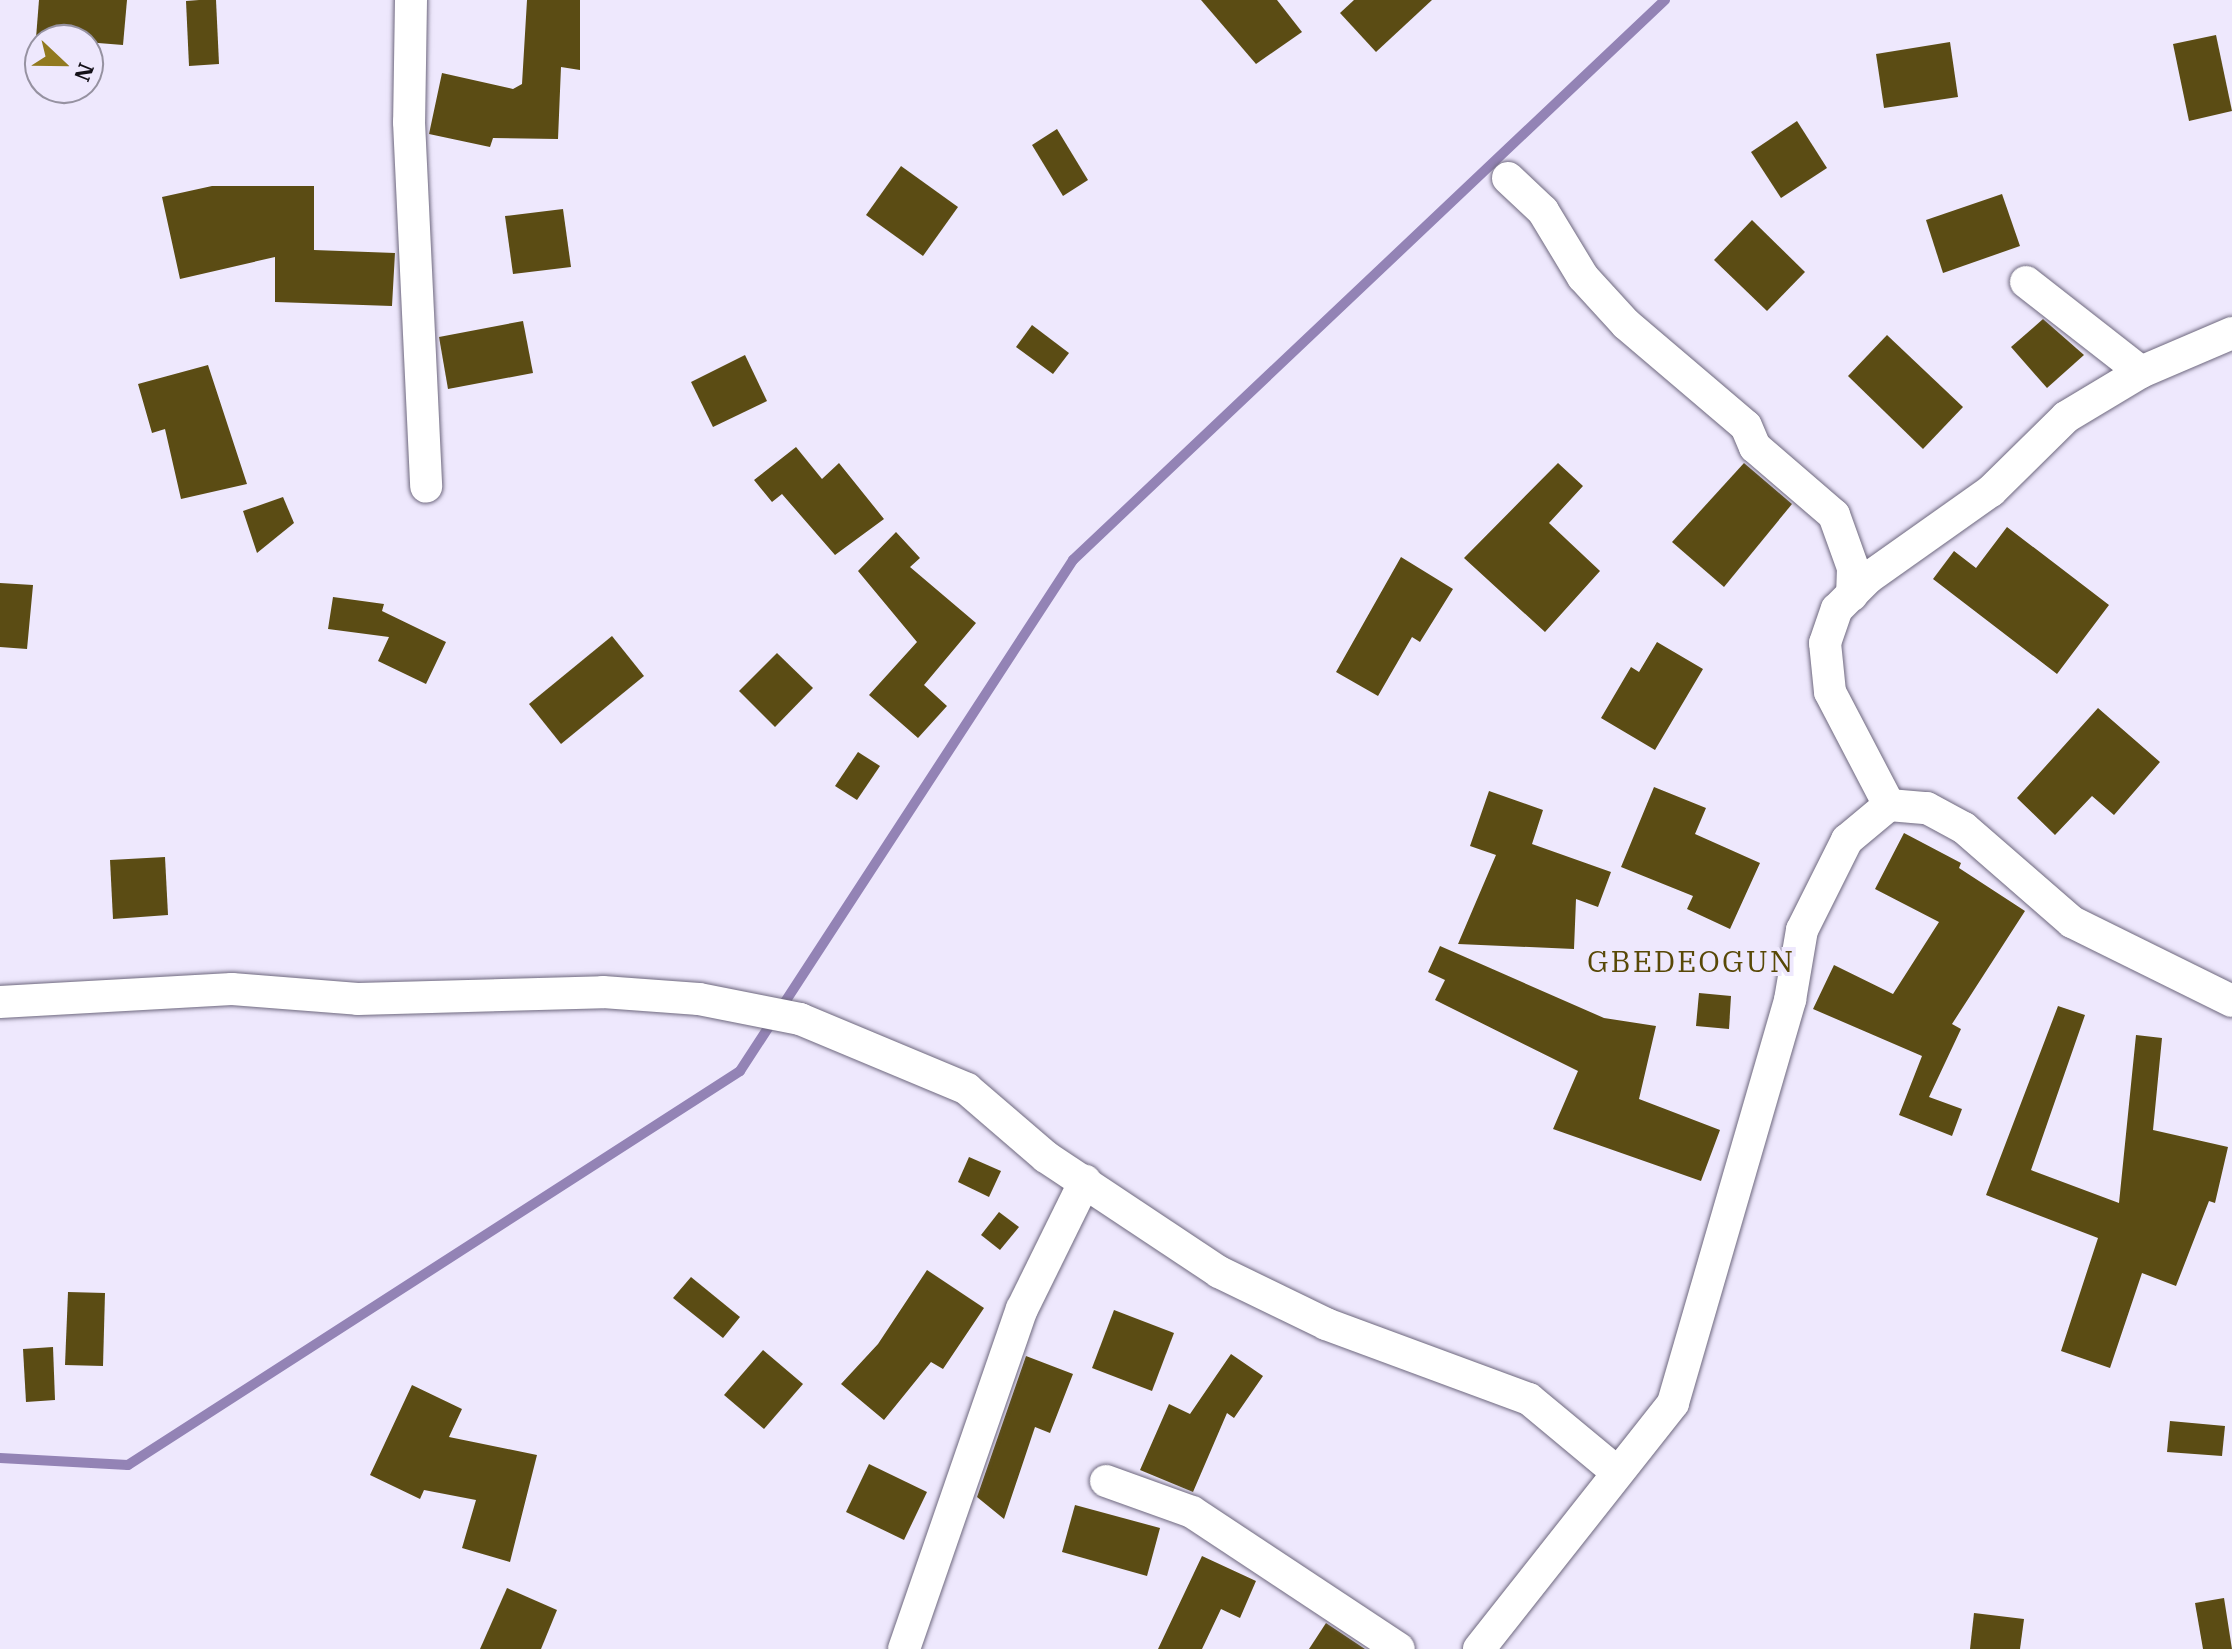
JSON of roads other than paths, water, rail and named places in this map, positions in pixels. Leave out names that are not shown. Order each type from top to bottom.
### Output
[{"type":"street","points":[[411,0],[409,122],[426,487]]},
{"type":"street","points":[[1508,178],[1543,211],[1583,277],[1626,324],[1746,426],[1755,447],[1834,515],[1853,568],[1852,595]]},
{"type":"street","points":[[2026,282],[2141,372]]},
{"type":"street","points":[[1889,805],[1830,692],[1825,643],[1852,595],[1991,491],[2066,417],[2141,372],[2232,333]]},
{"type":"street","points":[[1479,1649],[1673,1403],[1790,1000],[1802,930],[1847,840],[1889,805],[1927,808],[1964,828],[2072,922],[2232,1001]]},
{"type":"street","points":[[0,1002],[232,989],[358,999],[603,992],[699,999],[800,1019],[967,1089],[1085,1181],[1219,1272],[1326,1324],[1529,1399],[1617,1472]]},
{"type":"street","points":[[904,1649],[1022,1309],[1085,1181]]},
{"type":"street","points":[[1106,1481],[1192,1512],[1399,1649]]},
{"type":"waterway","points":[[0,1458],[128,1465],[740,1071],[1073,560],[1665,0]]},
{"type":"district","name":"GBEDEOGUN","points":[[1691,961]]}]
